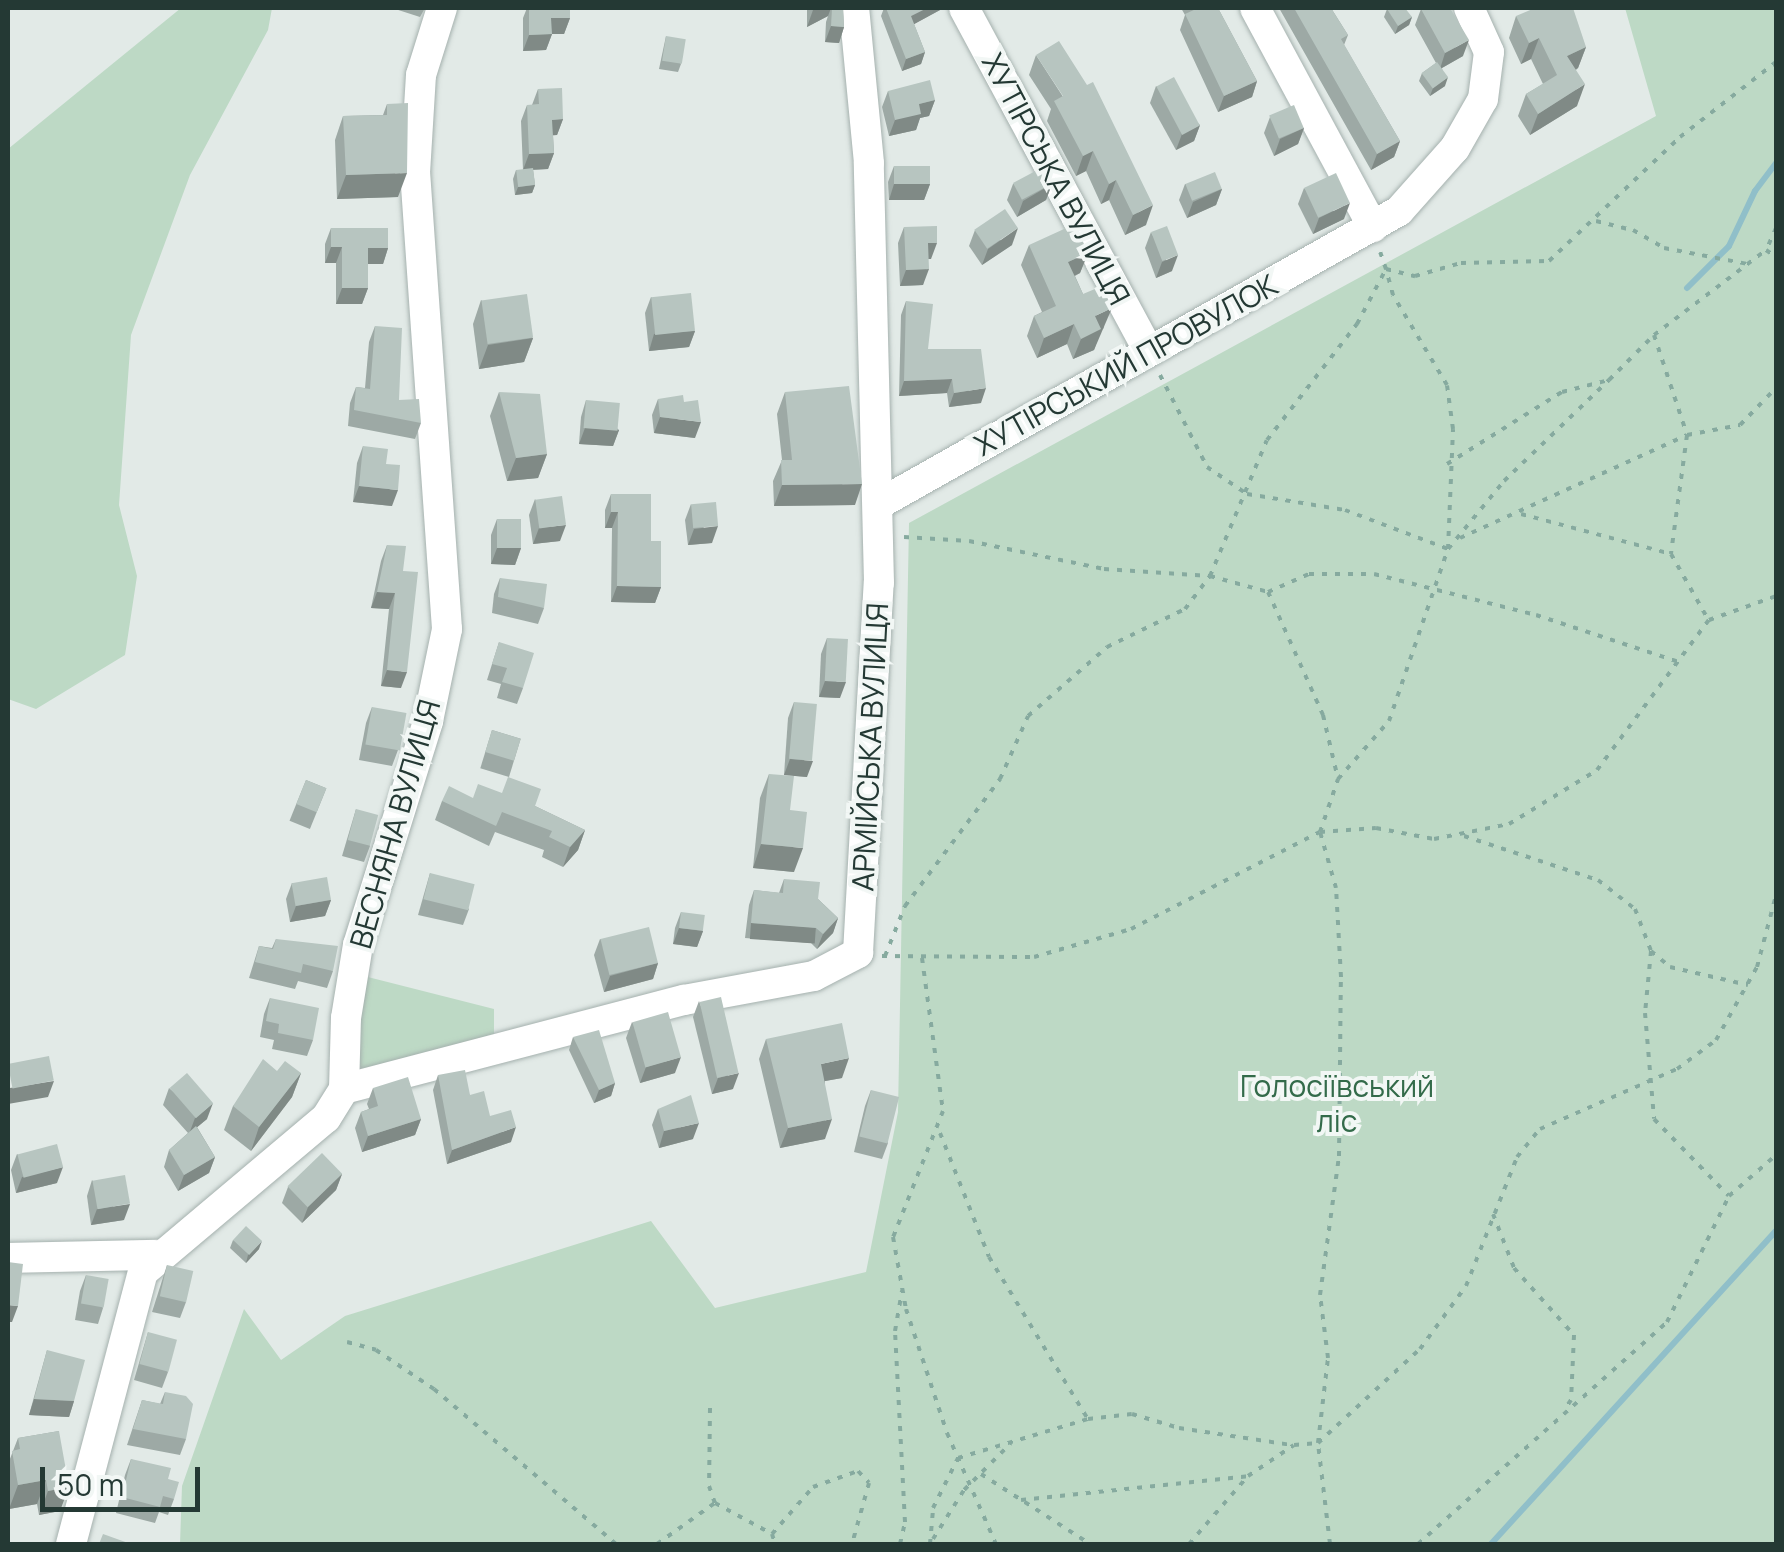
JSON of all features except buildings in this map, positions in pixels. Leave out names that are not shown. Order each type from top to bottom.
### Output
[{"type":"street","name":"ВЕСНЯНА ВУЛИЦЯ","points":[[344,1089],[346,1018],[358,945],[428,721],[447,629],[415,173],[421,76],[442,8]]},
{"type":"street","name":"АРМІЙСЬКА ВУЛИЦЯ","points":[[854,8],[869,162],[879,504],[871,954]]},
{"type":"street","name":"ХУТІРСЬКА ВУЛИЦЯ","points":[[964,8],[1148,350]]},
{"type":"street","points":[[1255,8],[1373,227]]},
{"type":"street","name":"ХУТІРСЬКИЙ ПРОВУЛОК","points":[[879,504],[1373,227],[1426,186],[1483,99],[1489,52],[1469,8]]},
{"type":"street","points":[[71,1544],[123,1331],[142,1272],[156,1256],[200,1226],[326,1118],[344,1089],[684,1000],[814,976],[871,954]]},
{"type":"street","points":[[8,1258],[156,1256]]},
{"type":"path","points":[[1386,269],[1415,276],[1461,262],[1549,260],[1596,221],[1680,137],[1776,62]]},
{"type":"path","points":[[1596,221],[1633,230],[1664,248],[1748,264]]},
{"type":"path","points":[[1330,1544],[1318,1443],[1328,1358],[1320,1295],[1339,1156],[1341,977],[1336,888],[1320,832],[1338,779],[1389,720],[1437,593],[1448,549],[1447,464],[1452,429],[1447,385],[1393,296],[1373,227]]},
{"type":"path","points":[[1448,549],[1504,481],[1654,335],[1766,250],[1776,228]]},
{"type":"path","points":[[1766,250],[1776,257]]},
{"type":"path","points":[[871,954],[1000,779],[1028,716],[1107,647],[1185,609],[1210,576],[1267,440],[1356,324],[1386,269]]},
{"type":"path","points":[[1654,335],[1688,435],[1671,554],[1709,620]]},
{"type":"path","points":[[1148,350],[1207,468],[1247,494],[1345,510],[1448,549]]},
{"type":"path","points":[[1447,464],[1562,392],[1609,380]]},
{"type":"path","points":[[1456,540],[1521,514],[1688,435],[1740,425],[1776,388]]},
{"type":"path","points":[[879,504],[898,538],[925,534],[1104,569],[1210,576],[1268,592],[1310,574],[1358,574],[1570,624],[1679,662]]},
{"type":"path","points":[[1521,514],[1671,554]]},
{"type":"path","points":[[1268,592],[1323,715],[1338,779]]},
{"type":"path","points":[[871,954],[922,958],[1034,957],[1131,929],[1320,832],[1376,828],[1434,839],[1509,824],[1597,770],[1709,620],[1776,596]]},
{"type":"path","points":[[1464,836],[1598,880],[1635,909],[1651,952],[1648,1080],[1654,1120],[1729,1196]]},
{"type":"path","points":[[930,1544],[933,1508],[958,1458],[1088,1420],[1132,1414],[1178,1428],[1294,1445],[1318,1443],[1420,1350],[1466,1286],[1516,1157],[1540,1129],[1648,1080],[1716,1040],[1748,985],[1776,895]]},
{"type":"path","points":[[1651,952],[1670,967],[1748,985]]},
{"type":"path","points":[[922,958],[938,1050],[940,1132],[989,1257],[1088,1420]]},
{"type":"path","points":[[940,1132],[892,1238],[958,1458],[996,1544]]},
{"type":"path","points":[[1418,1544],[1667,1322],[1729,1196],[1776,1155]]},
{"type":"path","points":[[1493,1214],[1514,1268],[1574,1335],[1570,1400],[1561,1416]]},
{"type":"path","points":[[900,1544],[904,1522],[895,1330],[903,1284]]},
{"type":"path","points":[[348,1342],[376,1350],[434,1388],[616,1544]]},
{"type":"path","points":[[710,1408],[709,1486],[715,1504],[772,1534],[775,1544]]},
{"type":"path","points":[[930,1544],[968,1486],[1012,1442]]},
{"type":"path","points":[[1189,1544],[1248,1476],[1294,1445]]},
{"type":"path","points":[[772,1534],[813,1487],[858,1470],[869,1483],[852,1544]]},
{"type":"path","points":[[980,1474],[1090,1544]]},
{"type":"path","points":[[1022,1500],[1248,1476]]},
{"type":"path","points":[[658,1544],[715,1504]]},
{"type":"green space","points":[[181,8],[272,8],[268,30],[190,175],[131,335],[119,505],[137,576],[125,655],[36,709],[8,699],[8,149]]},
{"type":"green space","name":"Голосіївський ліс","points":[[1625,8],[1776,8],[1776,1544],[180,1544],[182,1486],[244,1309],[281,1360],[345,1316],[651,1221],[715,1308],[866,1272],[898,1112],[909,523],[1656,116]]},
{"type":"green space","points":[[352,973],[494,1009],[494,1047],[374,1081],[349,1055]]},
{"type":"waterway","points":[[1687,288],[1729,246],[1755,191],[1776,163]]},
{"type":"waterway","points":[[1491,1544],[1776,1231]]}]
